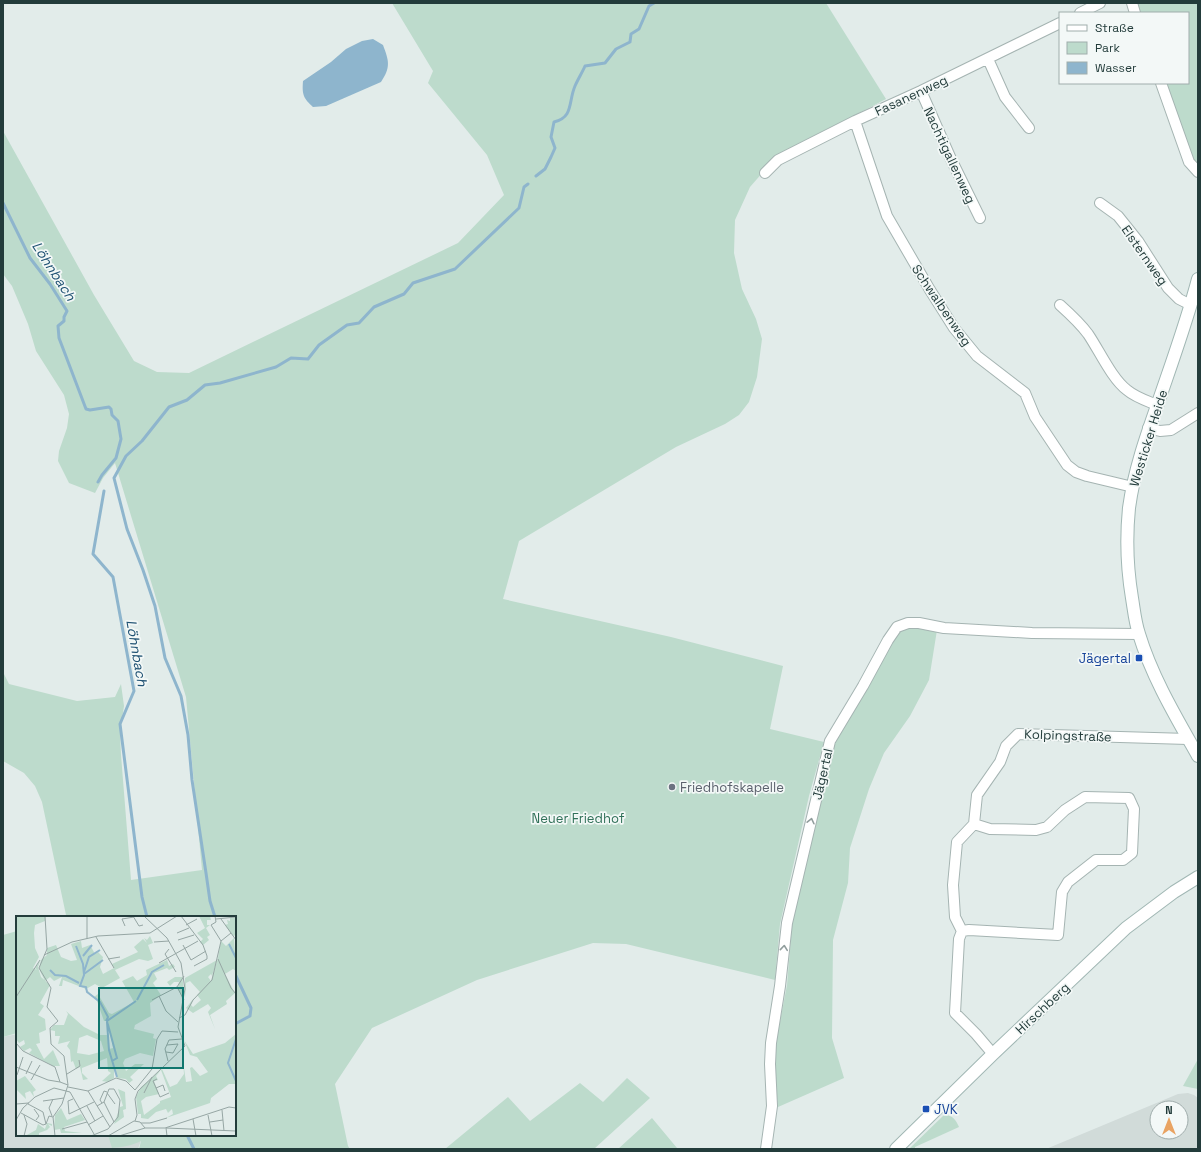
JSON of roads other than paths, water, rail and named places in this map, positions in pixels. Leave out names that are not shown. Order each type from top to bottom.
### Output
[{"type":"street","points":[[1082,12],[1100,3]]},
{"type":"street","name":"Fasanenweg","points":[[766,173],[778,160],[1059,24]]},
{"type":"street","points":[[988,59],[1005,96],[1029,128]]},
{"type":"street","points":[[1161,84],[1189,162],[1198,172]]},
{"type":"street","name":"Nachtigallenweg","points":[[921,91],[951,159],[980,218]]},
{"type":"street","name":"Schwalbenweg","points":[[855,122],[887,216],[954,328],[977,356],[1025,393],[1035,417],[1067,465],[1076,472],[1087,476],[1133,487]]},
{"type":"street","name":"Elsternweg","points":[[1100,203],[1118,216],[1138,241],[1168,288],[1179,299],[1191,305]]},
{"type":"street","name":"Westicker Heide","points":[[1198,279],[1191,305],[1148,428],[1138,463],[1129,507],[1127,528],[1128,564],[1132,598],[1139,634],[1159,685],[1198,756]]},
{"type":"street","points":[[1060,305],[1081,325],[1088,334],[1120,383],[1127,390],[1157,405]]},
{"type":"street","points":[[1148,428],[1160,431],[1171,430],[1198,413]]},
{"type":"street","name":"Jägertal","points":[[766,1149],[772,1106],[770,1064],[771,1043],[780,986],[787,923],[830,741],[864,686],[888,640],[897,627],[908,623],[919,623],[944,628],[1032,633],[1139,634]]},
{"type":"street","name":"Kolpingstraße","points":[[974,824],[977,795],[1000,762],[1006,746],[1018,734],[1188,738]]},
{"type":"street","points":[[962,931],[969,930],[1058,936],[1062,892],[1068,882],[1096,860],[1123,860],[1132,853],[1134,809],[1130,798],[1085,796],[1065,810],[1047,827],[1036,830],[990,829],[974,824],[957,842],[953,885],[955,917],[962,931],[960,939],[955,1013],[993,1054]]},
{"type":"street","name":"Hirschberg","points":[[896,1149],[993,1054],[1126,928],[1174,892],[1198,877]]},
{"type":"water","points":[[373,39],[383,45],[388,60],[388,68],[381,82],[326,106],[313,107],[304,96],[303,81],[331,62],[346,49],[362,41]]},
{"type":"waterway","points":[[536,176],[545,169],[551,157],[555,148],[551,137],[554,122],[565,117],[568,113],[575,86],[585,66],[605,63],[616,49],[630,42],[631,34],[639,29],[649,6],[654,3]]},
{"type":"waterway","points":[[215,916],[210,901],[192,780],[188,735],[181,696],[165,658],[155,606],[127,529],[114,478],[126,456],[142,441],[169,407],[187,400],[205,385],[220,383],[276,367],[291,358],[308,359],[319,345],[347,325],[359,323],[374,307],[404,294],[413,283],[455,269],[519,208],[524,187],[528,184]]},
{"type":"waterway","name":"Löhnbach","points":[[3,203],[30,258],[50,284],[67,311],[64,321],[58,326],[59,338],[86,409],[90,410],[109,407],[112,415],[118,421],[121,439],[116,458],[98,482]]},
{"type":"waterway","name":"Löhnbach","points":[[104,491],[93,554],[113,577],[134,691],[120,724],[142,897],[147,916]]},
{"type":"waterway","points":[[236,976],[251,1008],[250,1016],[236,1023]]},
{"type":"waterway","name":"Löhnbach","points":[[188,1136],[194,1149]]},
{"type":"place","name":"Jägertal","points":[[1139,658]]},
{"type":"place","name":"Friedhofskapelle","points":[[672,787]]},
{"type":"place","name":"JVK","points":[[926,1109]]},
{"type":"park label","name":"Neuer Friedhof","points":[[578,818]]}]
